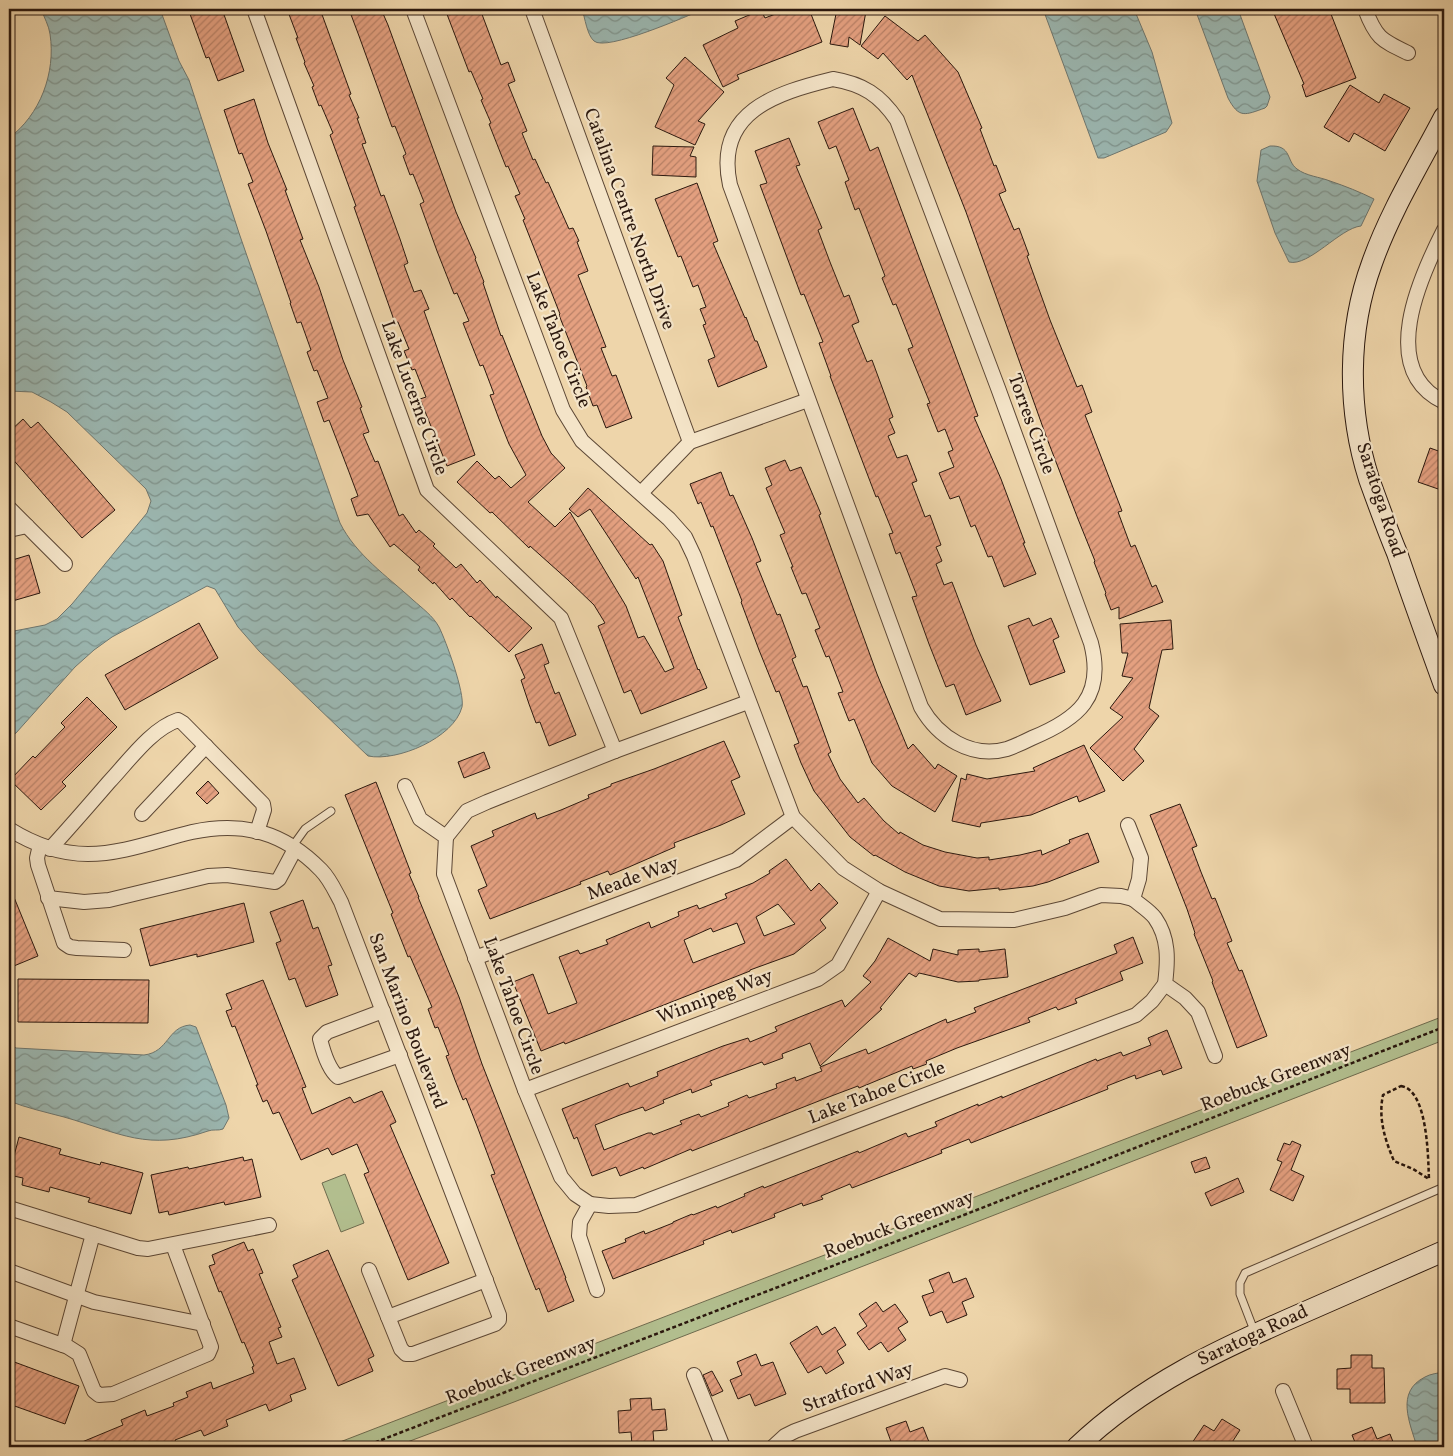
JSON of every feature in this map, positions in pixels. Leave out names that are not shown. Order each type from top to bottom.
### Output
[{"type":"street","name":"Lake Lucerne Circle","points":[[254,9],[427,490],[561,618],[615,751]]},
{"type":"street","name":"Lake Tahoe Circle","points":[[413,9],[562,410],[582,441],[669,519],[685,536],[793,817],[843,868],[879,891],[940,919],[1014,920],[1065,908],[1101,895],[1133,899]]},
{"type":"street","name":"Catalina Centre North Drive","points":[[532,9],[690,442]]},
{"type":"street","points":[[1365,9],[1376,34],[1384,41],[1408,54]]},
{"type":"street","name":"Torres Circle","points":[[833,79],[863,87],[888,107],[897,120],[995,379],[1078,607],[1094,658],[1095,673],[1092,688],[1086,701],[1065,723],[1006,749],[992,751],[977,750],[950,740],[928,720],[921,706],[808,400],[730,185],[727,157],[735,130],[754,109],[788,92],[833,79]]},
{"type":"street","name":"Saratoga Road","points":[[1444,117],[1386,228],[1372,264],[1361,300],[1353,364],[1355,412],[1369,478],[1444,685]]},
{"type":"street","points":[[1444,230],[1422,277],[1415,299],[1407,346],[1412,368],[1417,378],[1432,394],[1444,402]]},
{"type":"street","points":[[640,493],[690,442],[808,400]]},
{"type":"street","points":[[9,508],[65,564]]},
{"type":"street","points":[[9,530],[27,526]]},
{"type":"street","points":[[405,786],[420,819],[446,837],[467,811],[615,751],[748,702]]},
{"type":"street","points":[[124,950],[77,948],[70,947],[64,943],[48,898],[37,858],[45,847],[144,744],[170,722],[178,720],[183,723],[263,804],[264,810],[257,832]]},
{"type":"street","points":[[142,814],[206,746]]},
{"type":"street","name":"Meade Way","points":[[475,958],[736,860],[793,817]]},
{"type":"street","points":[[1128,824],[1141,858],[1139,879],[1133,899],[1154,917],[1167,941],[1168,965],[1165,984],[1185,998],[1198,1012],[1215,1056]]},
{"type":"street","name":"San Marino Boulevard","points":[[9,829],[45,847],[67,853],[88,854],[112,853],[193,832],[237,827],[275,838],[293,848],[322,870],[341,902],[486,1280],[499,1315],[499,1320],[495,1324],[413,1354],[406,1354],[401,1349],[369,1270]]},
{"type":"street","name":"Lake Tahoe Circle","points":[[446,837],[444,874],[524,1090],[561,1177],[575,1194],[590,1204],[609,1206],[636,1205],[1136,1014],[1152,1001],[1165,984]]},
{"type":"street","points":[[48,898],[84,902],[109,900],[208,876],[227,875],[270,883],[279,879],[293,848]]},
{"type":"street","name":"Winnipeg Way","points":[[524,1090],[818,978],[838,965],[879,891]]},
{"type":"street","points":[[383,1011],[327,1032],[320,1039],[332,1070],[338,1077],[400,1055]]},
{"type":"street","points":[[590,1204],[580,1222],[579,1236],[597,1290]]},
{"type":"street","points":[[9,1208],[148,1250],[269,1225]]},
{"type":"street","points":[[63,1345],[93,1234]]},
{"type":"street","points":[[9,1326],[63,1345],[79,1354],[94,1391],[99,1395],[106,1396],[208,1354],[211,1347],[173,1245]]},
{"type":"street","name":"Saratoga Road","points":[[1077,1447],[1114,1416],[1152,1389],[1191,1365],[1255,1333],[1444,1251]]},
{"type":"street","points":[[9,1271],[94,1302],[203,1324]]},
{"type":"street","points":[[388,1317],[486,1280]]},
{"type":"street","points":[[694,1376],[723,1447]]},
{"type":"street","name":"Stratford Way","points":[[773,1447],[785,1436],[795,1431],[945,1376],[960,1380]]},
{"type":"street","points":[[1283,1391],[1306,1447]]},
{"type":"lane","points":[[293,848],[305,829],[332,811]]},
{"type":"lane","points":[[1255,1333],[1240,1294],[1240,1283],[1246,1273],[1444,1187]]},
{"type":"path","name":"Roebuck Greenway","points":[[363,1447],[900,1240],[1444,1027]]},
{"type":"path","points":[[1401,1086],[1406,1087],[1416,1096],[1421,1109],[1427,1147],[1429,1179],[1413,1169],[1394,1161],[1387,1144],[1380,1110],[1383,1095],[1401,1086]]},
{"type":"green space","points":[[1444,1016],[1444,1040],[514,1402],[394,1447],[327,1447]]},
{"type":"green space","points":[[345,1174],[364,1223],[341,1232],[322,1183]]},
{"type":"water","points":[[41,9],[160,9],[179,61],[189,80],[239,233],[340,523],[363,555],[434,619],[450,655],[461,691],[462,707],[457,718],[448,729],[423,745],[394,755],[368,756],[259,651],[238,627],[215,589],[207,586],[112,637],[94,650],[75,667],[16,733],[13,735],[9,734],[9,632],[45,625],[57,619],[72,604],[147,513],[151,501],[146,489],[67,412],[32,392],[9,391],[9,138],[29,118],[37,105],[48,78],[51,49],[50,34]]},
{"type":"water","points":[[582,9],[704,9],[630,38],[601,43],[594,41],[588,31]]},
{"type":"water","points":[[1043,9],[1134,9],[1152,52],[1172,123],[1166,132],[1104,158],[1098,158]]},
{"type":"water","points":[[1195,9],[1238,9],[1270,97],[1265,108],[1243,114],[1232,105]]},
{"type":"water","points":[[1270,146],[1282,148],[1297,169],[1374,199],[1361,226],[1344,233],[1306,259],[1289,262],[1275,233],[1257,181],[1261,150]]},
{"type":"water","points":[[190,1025],[196,1027],[226,1105],[229,1118],[223,1129],[210,1130],[168,1140],[134,1138],[9,1101],[9,1044],[16,1048],[144,1055],[158,1049],[177,1030]]},
{"type":"water","points":[[1444,1372],[1444,1447],[1417,1447],[1407,1409],[1407,1399],[1416,1383],[1432,1374]]},
{"type":"building","points":[[194,9],[222,9],[244,71],[218,81],[209,57],[206,58],[190,14],[195,12]]},
{"type":"building","points":[[287,9],[320,9],[351,94],[349,95],[359,118],[357,118],[366,143],[362,144],[381,196],[384,195],[408,263],[404,265],[414,292],[421,290],[429,309],[424,311],[475,455],[447,466],[420,399],[426,397],[415,369],[412,370],[404,351],[409,349],[398,322],[395,323],[330,135],[333,133],[321,105],[319,106],[312,87],[314,86],[304,63],[296,38],[298,38]]},
{"type":"building","points":[[358,9],[381,9],[456,212],[476,258],[501,336],[542,436],[551,453],[565,468],[528,502],[555,527],[570,512],[626,606],[638,638],[644,636],[665,672],[674,668],[638,577],[636,579],[590,509],[578,517],[569,509],[588,488],[650,545],[652,544],[663,561],[682,615],[678,617],[698,670],[707,688],[641,714],[631,690],[624,693],[598,626],[605,623],[594,605],[457,482],[477,461],[495,479],[499,476],[511,488],[526,475],[509,444],[499,419],[490,395],[494,394],[483,365],[480,366],[463,323],[469,321],[457,293],[454,294],[437,251],[420,204],[424,202],[413,174],[410,175],[403,156],[406,154],[395,126],[392,127],[350,12]]},
{"type":"building","points":[[445,9],[480,9],[501,65],[508,62],[515,81],[508,84],[527,131],[522,133],[533,160],[535,159],[546,183],[548,182],[569,229],[573,228],[579,241],[577,242],[588,271],[578,275],[606,347],[601,348],[612,376],[616,375],[632,418],[606,428],[597,405],[593,406],[560,314],[523,220],[525,219],[515,196],[520,194],[508,166],[506,167],[489,124],[491,123],[481,100],[483,99],[471,71],[469,72]]},
{"type":"building","points":[[788,9],[809,9],[822,42],[737,75],[739,79],[723,87],[703,45],[738,28],[735,21],[761,10],[765,18]]},
{"type":"building","points":[[837,9],[866,11],[860,45],[849,37],[848,47],[830,44]]},
{"type":"building","points":[[1272,9],[1329,9],[1356,78],[1306,97],[1302,85],[1304,84]]},
{"type":"building","points":[[885,16],[918,41],[925,35],[958,72],[982,128],[980,129],[994,166],[996,165],[1006,191],[999,194],[1014,230],[1019,228],[1050,320],[1077,387],[1082,385],[1092,412],[1085,415],[1122,511],[1118,512],[1131,547],[1135,545],[1152,587],[1156,585],[1163,602],[1119,619],[1119,607],[1111,610],[1095,561],[1046,436],[966,212],[912,75],[907,80],[883,53],[878,59],[861,46]]},
{"type":"building","points":[[685,57],[724,92],[698,121],[705,124],[695,145],[655,127],[674,85],[666,78]]},
{"type":"building","points":[[1350,85],[1379,103],[1384,94],[1410,108],[1385,151],[1354,133],[1349,142],[1324,127]]},
{"type":"building","points":[[254,99],[303,239],[300,240],[362,407],[360,408],[369,432],[363,434],[375,462],[378,461],[399,516],[403,514],[416,533],[419,530],[435,544],[433,546],[456,568],[461,564],[477,583],[480,580],[496,598],[497,596],[532,628],[509,652],[452,598],[450,600],[434,582],[433,584],[418,570],[420,567],[394,544],[390,547],[368,514],[357,516],[351,499],[358,496],[329,420],[324,422],[317,402],[328,398],[317,370],[314,371],[307,352],[311,350],[301,322],[297,323],[248,184],[253,182],[242,153],[239,154],[224,110]]},
{"type":"building","points":[[853,108],[870,151],[878,147],[978,416],[974,417],[1001,479],[1036,574],[1004,587],[992,556],[988,557],[975,525],[971,527],[959,496],[950,499],[939,473],[954,467],[948,452],[953,450],[945,429],[938,432],[927,404],[930,403],[908,349],[913,347],[896,304],[893,305],[882,278],[885,276],[859,208],[855,210],[845,182],[849,180],[836,146],[829,149],[818,122]]},
{"type":"building","points":[[789,138],[800,165],[796,166],[822,228],[818,230],[830,262],[844,297],[849,295],[859,322],[852,325],[867,362],[872,360],[893,417],[889,419],[895,433],[888,436],[897,458],[907,455],[917,481],[912,483],[925,517],[930,515],[941,545],[936,547],[942,561],[936,564],[944,585],[952,582],[976,645],[1001,701],[966,715],[954,684],[946,687],[929,644],[912,597],[917,596],[900,552],[896,554],[889,534],[893,533],[878,496],[876,497],[830,376],[819,343],[823,342],[804,294],[801,295],[760,185],[767,183],[755,151]]},
{"type":"building","points":[[653,146],[694,147],[690,156],[696,157],[696,177],[652,175]]},
{"type":"building","points":[[697,183],[718,241],[713,243],[767,367],[718,387],[708,360],[715,357],[703,325],[706,324],[700,309],[706,307],[698,285],[693,287],[681,256],[678,257],[655,199]]},
{"type":"building","points":[[23,419],[31,428],[38,422],[115,510],[82,538],[9,455],[9,432]]},
{"type":"building","points":[[1430,448],[1444,453],[1444,491],[1418,482]]},
{"type":"building","points":[[785,460],[790,471],[801,467],[821,514],[819,515],[877,674],[908,749],[913,744],[935,769],[938,764],[957,776],[935,812],[892,786],[872,763],[854,719],[849,721],[838,693],[843,692],[829,656],[826,657],[815,630],[820,628],[806,593],[802,594],[791,567],[793,567],[780,535],[785,533],[766,488],[772,485],[765,468]]},
{"type":"building","points":[[721,472],[730,496],[733,495],[761,561],[756,563],[777,615],[780,614],[796,657],[792,659],[803,687],[807,686],[831,752],[828,754],[840,779],[858,803],[864,798],[884,821],[899,834],[900,832],[923,845],[945,852],[977,858],[989,857],[989,860],[1041,850],[1042,855],[1070,843],[1069,840],[1088,833],[1099,862],[1033,886],[969,891],[939,886],[905,872],[874,856],[850,837],[814,791],[801,763],[794,745],[799,743],[779,691],[776,692],[759,650],[713,526],[711,527],[701,502],[698,504],[690,484]]},
{"type":"building","points":[[29,555],[40,593],[9,602],[9,561]]},
{"type":"building","points":[[1029,618],[1033,626],[1051,618],[1059,637],[1053,640],[1065,672],[1030,685],[1008,626]]},
{"type":"building","points":[[1171,620],[1173,649],[1162,650],[1149,708],[1159,716],[1134,749],[1144,761],[1123,781],[1090,748],[1123,717],[1110,708],[1133,678],[1122,676],[1128,653],[1122,653],[1120,624]]},
{"type":"building","points":[[199,623],[218,658],[125,710],[105,675]]},
{"type":"building","points":[[542,644],[549,663],[544,665],[555,694],[559,692],[576,735],[549,746],[540,722],[536,723],[521,680],[525,678],[515,655]]},
{"type":"building","points":[[87,697],[117,727],[62,782],[66,786],[41,810],[10,780],[33,756],[35,758],[65,727],[61,723]]},
{"type":"building","points":[[724,741],[740,777],[731,781],[745,814],[674,843],[675,847],[610,875],[608,871],[580,882],[581,884],[490,919],[478,890],[487,886],[471,846],[494,836],[492,831],[535,813],[537,819],[561,810],[589,798],[588,795],[611,786],[611,784]]},
{"type":"building","points":[[1084,745],[1105,791],[1079,802],[1077,796],[1031,815],[981,823],[980,827],[952,821],[961,778],[966,780],[967,774],[987,779],[1035,771],[1033,768]]},
{"type":"building","points":[[484,752],[490,768],[464,778],[458,762]]},
{"type":"building","points":[[208,781],[219,793],[207,804],[196,793]]},
{"type":"building","points":[[376,782],[411,873],[409,874],[459,997],[482,1064],[574,1301],[548,1312],[539,1288],[536,1290],[491,1175],[495,1174],[466,1098],[463,1100],[455,1080],[446,1056],[449,1055],[438,1027],[435,1028],[428,1009],[432,1007],[410,956],[408,957],[391,914],[393,913],[345,795]]},
{"type":"building","points":[[1180,804],[1197,846],[1192,848],[1201,872],[1212,899],[1215,898],[1232,941],[1227,943],[1239,971],[1242,970],[1267,1036],[1237,1048],[1194,934],[1187,909],[1150,815]]},
{"type":"building","points":[[786,859],[811,891],[819,883],[838,903],[820,920],[826,928],[794,954],[565,1044],[564,1042],[541,1051],[513,982],[533,974],[548,1014],[577,1003],[559,957],[578,950],[580,954],[608,944],[606,940],[649,922],[651,928],[679,916],[678,912],[697,905],[699,909],[727,898],[725,894],[753,883],[770,873],[769,871]],"holes":[[[778,904],[795,924],[764,936],[756,917]],[[737,923],[745,943],[693,963],[684,940],[711,928],[713,932]]]},
{"type":"building","points":[[9,885],[38,956],[9,968]]},
{"type":"building","points":[[303,900],[313,929],[318,927],[332,965],[328,966],[338,995],[306,1007],[295,978],[289,980],[276,943],[281,941],[270,912]]},
{"type":"building","points":[[244,903],[254,942],[197,957],[197,954],[150,966],[140,929]]},
{"type":"building","points":[[1133,937],[1143,963],[1120,972],[1123,980],[1075,999],[1077,1003],[1058,1010],[1056,1007],[1028,1018],[1030,1022],[957,1048],[926,1061],[927,1064],[913,1069],[912,1066],[859,1088],[858,1086],[692,1151],[691,1149],[644,1169],[643,1167],[620,1176],[616,1167],[592,1176],[577,1137],[574,1139],[562,1109],[628,1083],[630,1087],[658,1076],[657,1072],[723,1046],[748,1038],[750,1042],[777,1031],[775,1027],[842,1000],[845,1007],[871,982],[863,976],[875,961],[888,938],[930,961],[933,949],[958,955],[958,950],[979,949],[979,952],[1005,949],[1008,977],[958,982],[919,973],[916,977],[909,973],[880,1008],[882,1009],[820,1066],[810,1043],[782,1054],[783,1058],[764,1065],[762,1062],[710,1081],[712,1085],[692,1093],[691,1089],[663,1100],[664,1103],[645,1111],[643,1107],[620,1115],[595,1125],[604,1150],[648,1133],[653,1135],[682,1124],[680,1121],[699,1114],[701,1117],[729,1106],[728,1103],[747,1095],[749,1098],[777,1088],[776,1084],[795,1077],[796,1081],[822,1071],[820,1067],[866,1049],[868,1054],[946,1019],[947,1023],[976,1012],[974,1008],[1117,953],[1114,945]]},
{"type":"building","points":[[18,979],[149,980],[148,1023],[18,1022]]},
{"type":"building","points":[[263,980],[306,1087],[302,1088],[312,1114],[350,1097],[354,1103],[382,1091],[396,1122],[390,1125],[449,1263],[408,1280],[364,1174],[369,1172],[357,1144],[332,1155],[328,1148],[301,1160],[279,1112],[273,1114],[267,1100],[263,1102],[235,1026],[232,1027],[226,1011],[232,1009],[226,994]]},
{"type":"building","points":[[1167,1030],[1182,1068],[1163,1075],[1161,1070],[1136,1079],[1135,1075],[1107,1086],[1108,1089],[971,1143],[969,1139],[941,1150],[942,1153],[852,1188],[850,1184],[821,1196],[823,1199],[803,1206],[802,1203],[774,1214],[775,1217],[732,1233],[731,1230],[703,1241],[704,1244],[613,1279],[602,1251],[626,1242],[625,1239],[644,1231],[645,1234],[692,1214],[716,1206],[717,1208],[763,1186],[764,1188],[858,1151],[859,1153],[906,1133],[908,1137],[937,1126],[935,1122],[978,1104],[978,1106],[1002,1096],[1002,1098],[1096,1059],[1097,1061],[1121,1052],[1123,1056],[1151,1045],[1148,1038]]},
{"type":"building","points":[[19,1137],[61,1149],[59,1154],[100,1165],[101,1162],[143,1173],[131,1214],[88,1202],[90,1198],[50,1187],[49,1192],[22,1185],[23,1178],[9,1175]]},
{"type":"building","points":[[1292,1141],[1301,1145],[1291,1170],[1304,1176],[1293,1201],[1270,1190],[1282,1162],[1277,1160],[1284,1143],[1290,1145]]},
{"type":"building","points":[[243,1157],[244,1161],[252,1159],[261,1197],[225,1205],[224,1202],[169,1215],[168,1211],[159,1213],[151,1175]]},
{"type":"building","points":[[1206,1157],[1210,1168],[1195,1173],[1191,1162]]},
{"type":"building","points":[[1238,1178],[1244,1192],[1211,1206],[1205,1193]]},
{"type":"building","points":[[244,1242],[248,1251],[253,1249],[263,1273],[259,1274],[281,1327],[278,1328],[282,1337],[269,1342],[277,1364],[294,1358],[306,1389],[290,1395],[292,1401],[269,1411],[266,1404],[226,1420],[228,1426],[204,1436],[201,1430],[175,1440],[176,1442],[164,1447],[70,1447],[123,1425],[121,1420],[145,1410],[147,1416],[174,1406],[173,1403],[188,1397],[186,1392],[211,1382],[213,1389],[254,1373],[252,1367],[254,1366],[244,1342],[242,1343],[209,1266],[215,1264],[212,1255]]},
{"type":"building","points":[[328,1250],[374,1356],[368,1359],[373,1371],[338,1386],[292,1280],[298,1277],[293,1265]]},
{"type":"building","points":[[949,1272],[953,1283],[966,1278],[974,1297],[962,1302],[967,1315],[947,1323],[942,1311],[930,1316],[922,1296],[934,1292],[929,1280]]},
{"type":"building","points":[[876,1302],[883,1312],[895,1304],[908,1322],[898,1328],[906,1340],[888,1352],[881,1342],[869,1350],[857,1333],[867,1326],[859,1314]]},
{"type":"building","points":[[817,1326],[822,1335],[835,1327],[846,1345],[837,1351],[844,1363],[826,1374],[821,1366],[808,1373],[790,1343]]},
{"type":"building","points":[[756,1354],[761,1366],[773,1362],[786,1394],[755,1406],[750,1394],[738,1399],[730,1380],[742,1375],[737,1362]]},
{"type":"building","points":[[1351,1355],[1372,1355],[1372,1368],[1384,1368],[1385,1403],[1350,1403],[1350,1389],[1337,1389],[1337,1369],[1351,1368]]},
{"type":"building","points":[[9,1360],[79,1386],[65,1424],[9,1404]]},
{"type":"building","points":[[712,1371],[723,1391],[712,1396],[703,1375]]},
{"type":"building","points":[[651,1398],[652,1410],[665,1409],[667,1430],[653,1431],[654,1444],[632,1445],[631,1432],[619,1433],[618,1411],[631,1410],[630,1399]]},
{"type":"building","points":[[1222,1419],[1240,1430],[1229,1447],[1199,1447],[1192,1443],[1204,1425],[1214,1431]]},
{"type":"building","points":[[906,1421],[910,1432],[923,1427],[931,1447],[893,1447],[886,1428]]},
{"type":"building","points":[[1372,1427],[1377,1439],[1390,1434],[1395,1447],[1357,1447],[1352,1435]]}]
